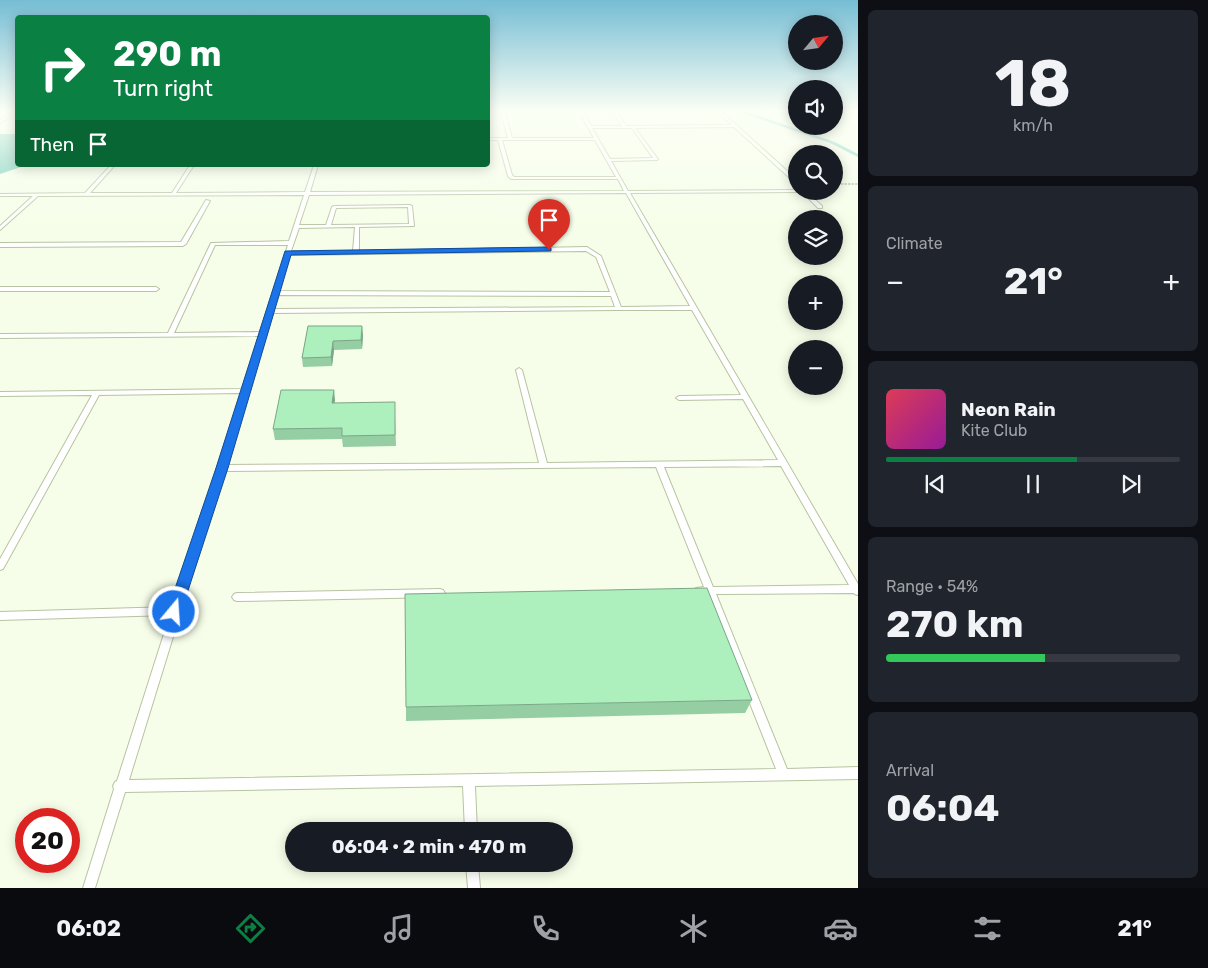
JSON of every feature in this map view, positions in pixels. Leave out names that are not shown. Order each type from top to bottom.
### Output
[{"type":"lane","points":[[504,153],[510,176],[514,178],[619,178]]},
{"type":"lane","points":[[605,153],[857,591]]},
{"type":"lane","points":[[609,160],[656,159],[652,153]]},
{"type":"lane","points":[[765,153],[788,174]]},
{"type":"lane","points":[[86,195],[111,167]]},
{"type":"lane","points":[[174,194],[191,167]]},
{"type":"lane","points":[[89,888],[174,612],[222,468],[244,391],[315,167]]},
{"type":"lane","points":[[0,195],[788,191]]},
{"type":"lane","points":[[0,229],[36,196]]},
{"type":"lane","points":[[813,200],[820,207]]},
{"type":"lane","points":[[0,245],[183,244],[208,201]]},
{"type":"lane","points":[[296,227],[412,225],[410,206],[334,206],[328,226]]},
{"type":"lane","points":[[356,251],[357,226]]},
{"type":"lane","points":[[170,335],[213,244],[290,243]]},
{"type":"lane","points":[[288,253],[587,249],[598,256],[619,309]]},
{"type":"lane","points":[[0,289],[156,289]]},
{"type":"lane","points":[[275,293],[613,294]]},
{"type":"lane","points":[[271,311],[693,308]]},
{"type":"lane","points":[[0,336],[262,334]]},
{"type":"lane","points":[[519,370],[544,466]]},
{"type":"lane","points":[[0,394],[244,391]]},
{"type":"lane","points":[[0,567],[97,393]]},
{"type":"lane","points":[[679,398],[745,397]]},
{"type":"lane","points":[[222,468],[783,463]]},
{"type":"lane","points":[[659,464],[784,775]]},
{"type":"lane","points":[[690,592],[857,591]]},
{"type":"lane","points":[[237,597],[455,593]]},
{"type":"lane","points":[[0,616],[174,612]]},
{"type":"lane","points":[[120,786],[858,773]]},
{"type":"lane","points":[[469,780],[471,822]]},
{"type":"lane","points":[[473,872],[474,888]]},
{"type":"path","points":[[843,184],[858,184]]},
{"type":"water","points":[[0,153],[15,153],[15,167],[21,167],[0,174]]},
{"type":"building","points":[[308,326],[362,326],[361,340],[333,341],[331,357],[302,358]]},
{"type":"building","points":[[281,390],[334,390],[332,403],[395,402],[395,435],[342,436],[342,428],[273,429]]},
{"type":"building","points":[[707,588],[752,700],[406,707],[405,594]]},
{"type":"route","points":[[174,612],[222,468],[244,391],[288,253],[549,250]]}]
